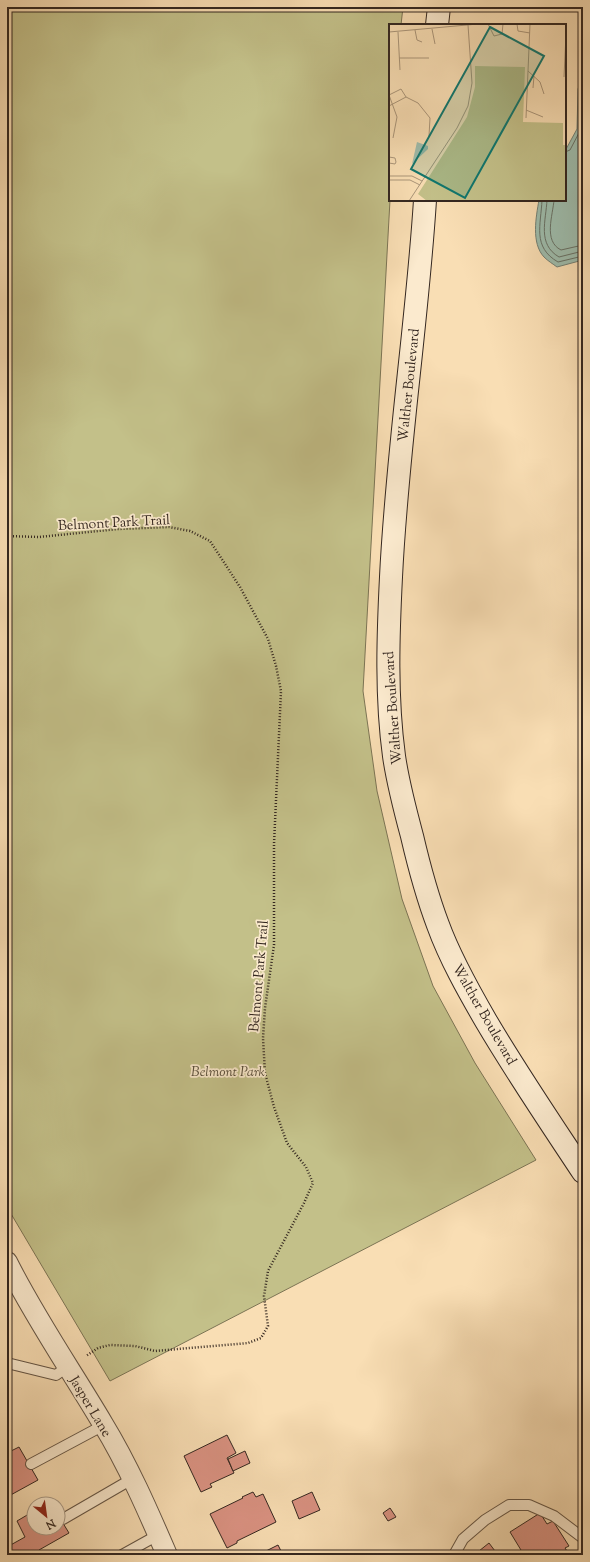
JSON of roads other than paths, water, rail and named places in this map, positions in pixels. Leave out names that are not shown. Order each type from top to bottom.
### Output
[{"type":"main road","points":[[437,24],[438,7]]},
{"type":"main road","name":"Walther Boulevard","points":[[425,201],[421,262],[400,458],[392,552],[388,642],[389,689],[394,754],[399,784],[420,871],[438,926],[457,969],[503,1050],[583,1172]]},
{"type":"street","name":"Jasper Lane","points":[[7,1262],[19,1286],[67,1367],[104,1425],[132,1479],[167,1555]]},
{"type":"lane","points":[[7,1363],[56,1375],[67,1367]]},
{"type":"lane","points":[[30,1464],[104,1425]]},
{"type":"lane","points":[[66,1517],[132,1479]]},
{"type":"lane","points":[[454,1555],[464,1538],[485,1520],[509,1505],[529,1505],[554,1516],[583,1538]]},
{"type":"lane","points":[[122,1555],[158,1535]]},
{"type":"water","points":[[583,73],[583,260],[557,267],[544,257],[537,245],[537,214],[539,201],[566,201],[566,149],[577,129],[578,89]]},
{"type":"park label","name":"Belmont Park","points":[[228,1071]]}]
